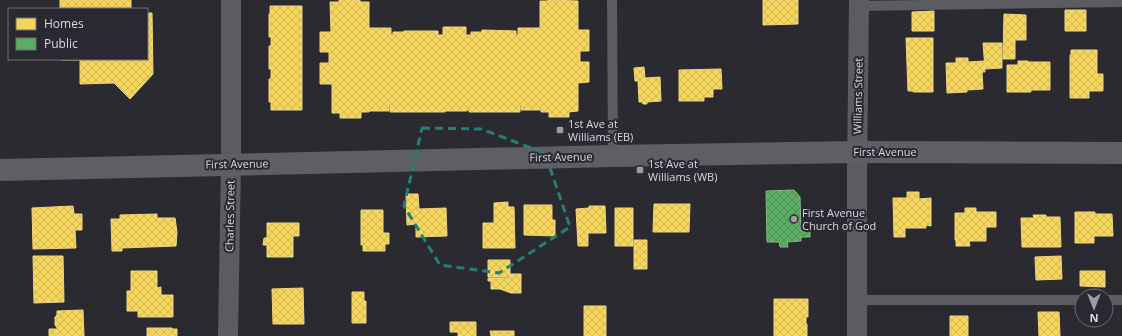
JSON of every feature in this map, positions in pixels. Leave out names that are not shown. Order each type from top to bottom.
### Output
[{"type":"street","name":"Charles Street","points":[[228,336],[231,164],[231,0]]},
{"type":"street","name":"Williams Street","points":[[858,336],[857,152],[859,3]]},
{"type":"street","name":"First Avenue","points":[[0,170],[857,152],[1122,153]]},
{"type":"lane","points":[[612,0],[613,156]]},
{"type":"lane","points":[[859,3],[1122,2]]},
{"type":"lane","points":[[857,300],[1074,300]]},
{"type":"highlighted area","points":[[422,128],[481,129],[545,153],[570,227],[499,273],[440,265],[404,206]]},
{"type":"building: Homes","points":[[60,0],[131,0],[131,8],[60,8]]},
{"type":"building: Homes","points":[[339,0],[360,0],[360,2],[369,2],[369,28],[391,28],[391,35],[393,35],[393,32],[404,31],[438,31],[438,35],[443,35],[443,27],[466,27],[466,35],[471,35],[471,32],[482,32],[482,30],[516,31],[516,35],[518,35],[518,28],[540,28],[540,1],[578,1],[578,30],[589,30],[589,51],[580,51],[580,62],[589,62],[589,82],[578,83],[578,111],[569,112],[569,117],[549,117],[549,112],[541,112],[541,110],[521,110],[520,105],[520,112],[469,112],[469,110],[467,110],[445,112],[390,112],[389,105],[389,111],[361,112],[361,118],[340,118],[340,113],[332,113],[332,84],[320,84],[320,63],[329,63],[329,52],[320,52],[320,32],[331,32],[330,2],[339,2]]},
{"type":"building: Homes","points":[[763,0],[798,0],[798,24],[763,25]]},
{"type":"building: Homes","points":[[270,6],[302,6],[302,110],[271,110],[271,102],[269,102],[269,79],[271,79],[271,69],[269,69],[269,46],[271,46],[271,37],[269,37]]},
{"type":"building: Homes","points":[[1065,10],[1086,10],[1086,31],[1065,31]]},
{"type":"building: Homes","points":[[934,11],[934,31],[912,31],[912,12]]},
{"type":"building: Homes","points":[[148,13],[152,13],[153,74],[130,99],[114,83],[80,84],[80,60],[148,60]]},
{"type":"building: Homes","points":[[1004,14],[1026,15],[1026,40],[1015,40],[1015,59],[1003,59]]},
{"type":"building: Homes","points":[[906,38],[933,38],[933,92],[908,91]]},
{"type":"building: Homes","points":[[983,43],[1002,43],[1002,68],[985,69]]},
{"type":"building: Homes","points":[[1071,50],[1097,50],[1097,74],[1103,74],[1103,91],[1089,91],[1089,98],[1070,98]]},
{"type":"building: Homes","points":[[956,58],[968,58],[968,62],[984,61],[985,72],[982,72],[983,89],[967,90],[967,92],[947,93],[946,63],[956,63]]},
{"type":"building: Homes","points":[[1018,61],[1050,62],[1050,90],[1007,92],[1007,65],[1018,65]]},
{"type":"building: Homes","points":[[644,67],[645,78],[660,77],[661,101],[647,102],[647,104],[639,102],[638,81],[635,81],[634,68]]},
{"type":"building: Homes","points":[[721,69],[722,89],[713,89],[713,97],[704,97],[704,101],[679,101],[679,70]]},
{"type":"building: Homes","points":[[907,192],[919,192],[919,199],[931,198],[931,226],[926,225],[926,228],[905,228],[905,237],[894,237],[893,198],[907,198]]},
{"type":"building: Homes","points":[[406,194],[418,194],[419,209],[446,208],[447,236],[416,237],[416,224],[407,225]]},
{"type":"building: Homes","points":[[508,202],[508,207],[514,207],[515,248],[483,248],[483,223],[494,223],[494,203]]},
{"type":"building: Homes","points":[[654,204],[690,204],[689,232],[653,232]]},
{"type":"building: Homes","points":[[524,205],[552,205],[552,220],[555,220],[555,236],[524,235]]},
{"type":"building: Homes","points":[[73,206],[74,214],[82,214],[82,230],[75,230],[76,248],[33,249],[32,208]]},
{"type":"building: Homes","points":[[589,206],[605,206],[606,233],[588,233],[588,246],[578,246],[576,209],[589,208]]},
{"type":"building: Homes","points":[[615,208],[633,208],[633,246],[615,246]]},
{"type":"building: Homes","points":[[965,208],[976,208],[976,212],[996,212],[996,227],[986,227],[986,241],[969,241],[970,246],[956,246],[955,213],[965,213]]},
{"type":"building: Homes","points":[[361,210],[383,210],[383,233],[389,233],[389,244],[385,244],[385,251],[363,251],[363,245],[361,245]]},
{"type":"building: Homes","points":[[1075,212],[1112,214],[1113,236],[1094,236],[1094,243],[1075,243]]},
{"type":"building: Homes","points":[[157,214],[157,218],[175,218],[177,232],[176,246],[122,248],[122,251],[112,251],[111,219],[120,219],[120,215]]},
{"type":"building: Homes","points":[[1033,215],[1060,217],[1061,247],[1022,247],[1021,218],[1034,218]]},
{"type":"building: Homes","points":[[267,223],[299,223],[299,236],[293,236],[293,257],[267,257],[267,245],[263,245],[264,238],[267,238]]},
{"type":"building: Homes","points":[[634,240],[647,240],[647,269],[634,269]]},
{"type":"building: Homes","points":[[33,256],[63,256],[64,302],[34,303]]},
{"type":"building: Homes","points":[[1061,256],[1062,279],[1036,280],[1035,257]]},
{"type":"building: Homes","points":[[488,260],[510,260],[510,277],[488,277]]},
{"type":"building: Homes","points":[[131,271],[157,271],[157,288],[161,287],[161,295],[173,295],[173,317],[138,317],[138,311],[127,311],[127,291],[131,291]]},
{"type":"building: Homes","points":[[1080,271],[1105,271],[1105,287],[1080,286]]},
{"type":"building: Homes","points":[[510,274],[521,274],[521,293],[511,293],[500,289],[491,289],[491,281],[488,281],[488,278],[510,278]]},
{"type":"building: Homes","points":[[303,288],[304,324],[273,324],[272,289]]},
{"type":"building: Homes","points":[[352,292],[364,292],[364,301],[366,301],[366,323],[352,323]]},
{"type":"building: Homes","points":[[774,299],[808,299],[808,317],[806,317],[807,336],[774,336]]},
{"type":"building: Homes","points":[[584,306],[606,306],[606,336],[584,336]]},
{"type":"building: Homes","points":[[83,310],[84,336],[49,336],[49,329],[58,329],[55,325],[57,311]]},
{"type":"building: Homes","points":[[1038,312],[1059,312],[1060,336],[1039,336]]},
{"type":"building: Homes","points":[[950,316],[968,316],[968,336],[950,336]]},
{"type":"building: Homes","points":[[450,322],[476,322],[476,336],[458,336],[458,332],[450,332]]},
{"type":"building: Homes","points":[[147,328],[177,329],[177,336],[147,336]]},
{"type":"building: Homes","points":[[490,331],[514,331],[514,336],[491,336]]},
{"type":"building: Public","points":[[794,190],[800,197],[801,231],[810,231],[810,237],[801,237],[801,241],[787,242],[788,247],[780,247],[779,242],[767,242],[766,191]]},
{"type":"place","name":"1st Ave at Williams (EB)","points":[[560,130]]},
{"type":"place","name":"1st Ave at Williams (WB)","points":[[640,170]]},
{"type":"place","name":"First Avenue Church of God","points":[[794,219]]}]
